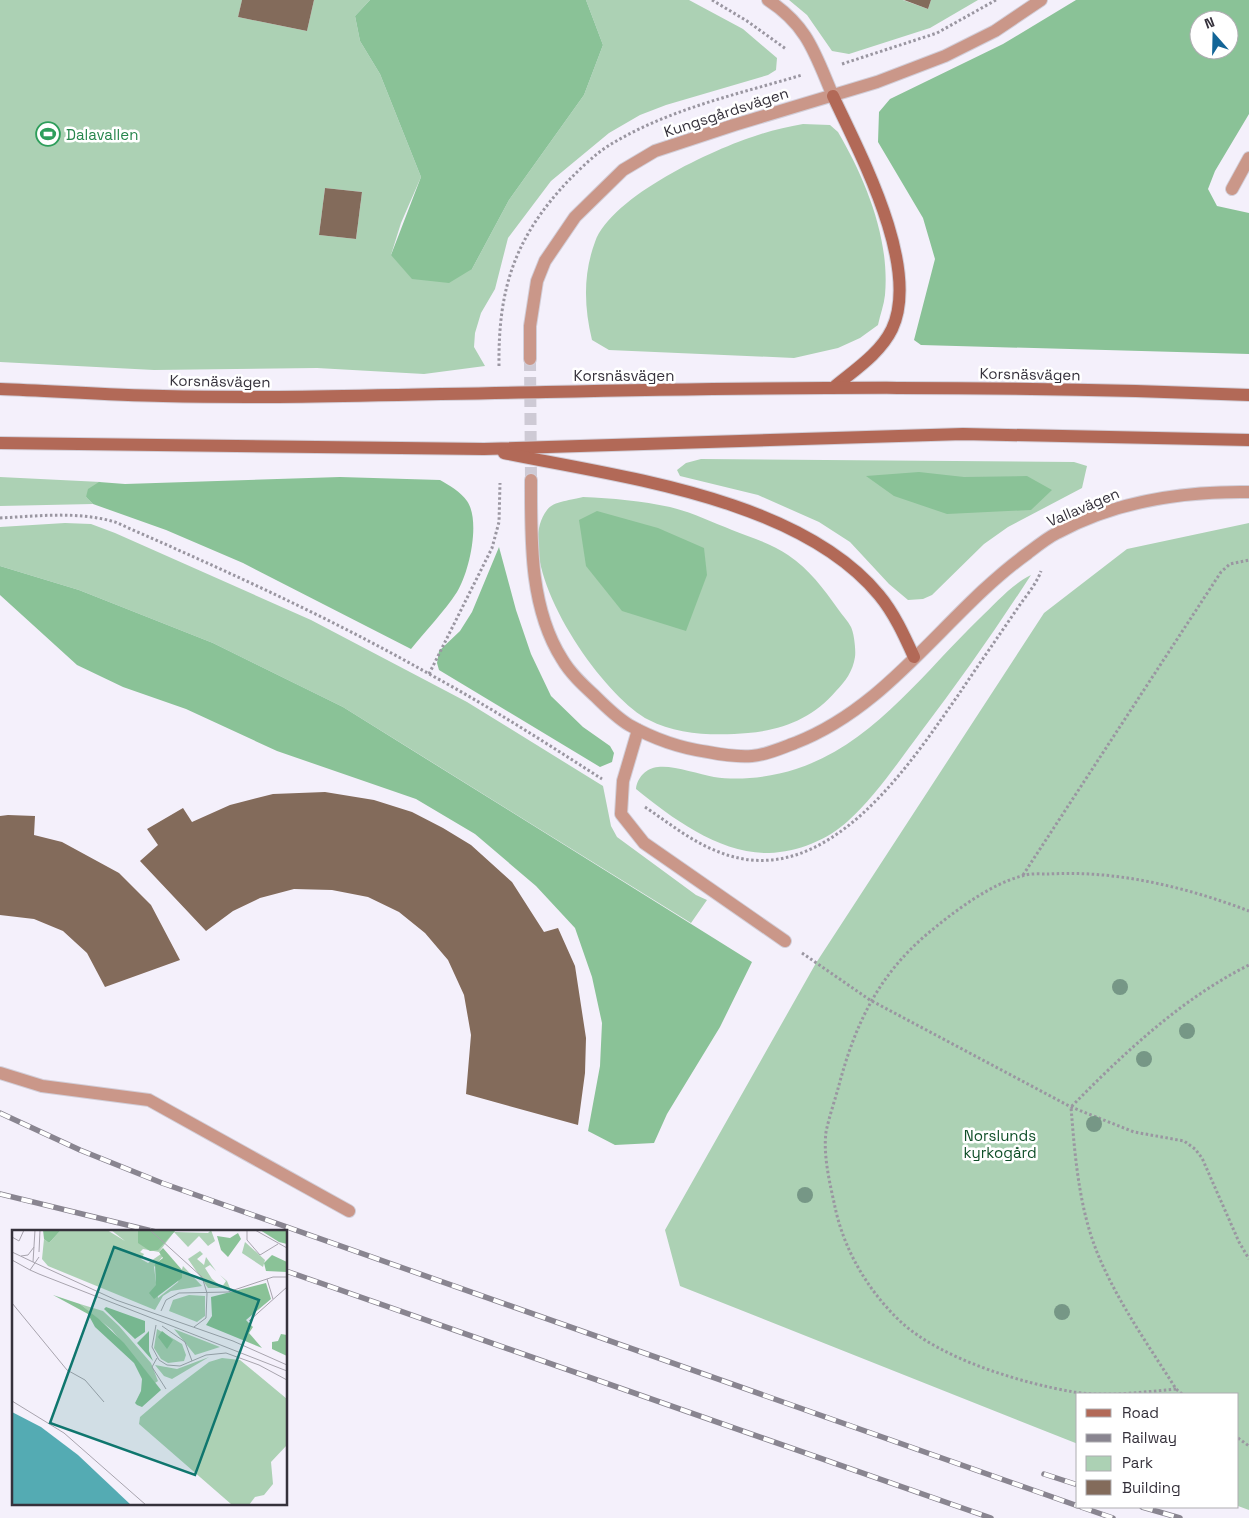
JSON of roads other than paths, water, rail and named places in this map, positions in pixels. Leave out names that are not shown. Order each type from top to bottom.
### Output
[{"type":"main road","points":[[833,96],[862,158],[884,214],[899,270],[900,290],[898,310],[892,330],[873,354],[833,388]]},
{"type":"main road","name":"Korsnäsvägen","points":[[0,389],[161,396],[313,398],[833,388],[1166,391],[1249,395]]},
{"type":"main road","points":[[0,443],[484,449],[963,434],[1249,440]]},
{"type":"main road","points":[[484,449],[670,487],[736,506],[800,533],[852,568],[878,594],[902,629],[914,657]]},
{"type":"street","points":[[768,0],[788,12],[810,41],[833,96]]},
{"type":"street","name":"Kungsgårdsvägen","points":[[530,359],[530,326],[537,281],[545,261],[575,217],[623,170],[655,151],[878,82],[945,56],[995,31],[1041,0]]},
{"type":"street","points":[[1232,189],[1249,158]]},
{"type":"street","points":[[530,480],[531,542],[540,602],[552,639],[562,659],[578,680],[618,718],[655,740],[696,750],[734,756],[768,753],[834,726],[858,709],[914,657]]},
{"type":"street","name":"Vallavägen","points":[[914,657],[999,574],[1056,533],[1116,508],[1148,500],[1183,494],[1249,492]]},
{"type":"street","points":[[638,730],[622,781],[621,814],[644,843],[785,941]]},
{"type":"street","points":[[0,1073],[42,1086],[149,1100],[349,1211]]},
{"type":"tunnel","points":[[530,359],[531,480]]},
{"type":"railway","points":[[0,1113],[80,1150],[162,1183],[1076,1505]]},
{"type":"railway","points":[[0,1194],[148,1230]]},
{"type":"railway","points":[[288,1272],[991,1518]]},
{"type":"railway","points":[[1044,1474],[1076,1484]]},
{"type":"railway","points":[[1084,1508],[1113,1518]]},
{"type":"railway","points":[[1145,1508],[1180,1518]]},
{"type":"place","name":"Dalavallen","points":[[48,134]]},
{"type":"park label","name":"Norslunds kyrkogård","points":[[1000,1144]]}]
